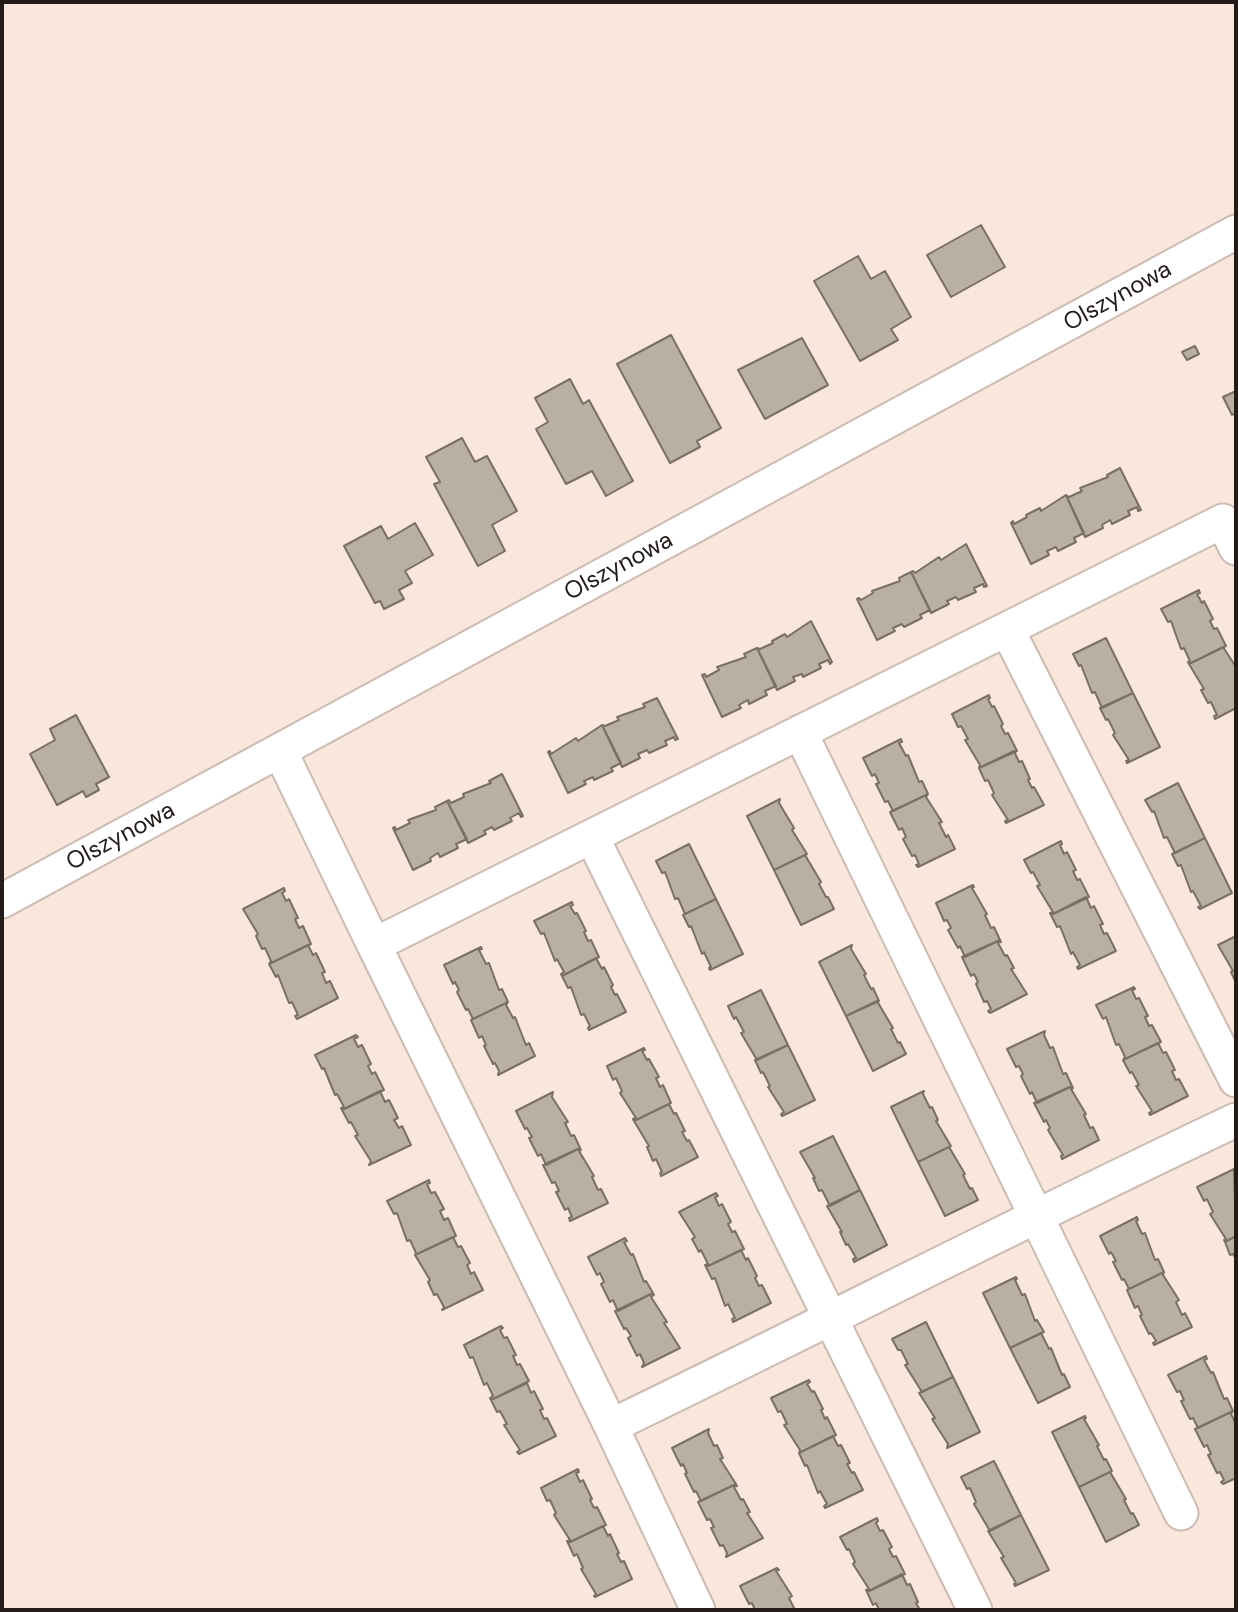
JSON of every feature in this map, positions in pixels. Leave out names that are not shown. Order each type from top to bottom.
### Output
[{"type":"street","name":"Olszynowa","points":[[2,901],[1236,232]]},
{"type":"street","points":[[374,945],[1223,521],[1236,548]]},
{"type":"street","points":[[1006,629],[1236,1080]]},
{"type":"street","points":[[800,732],[1181,1513]]},
{"type":"street","points":[[281,751],[698,1610]]},
{"type":"street","points":[[592,837],[975,1610]]},
{"type":"street","points":[[611,1426],[831,1319],[1037,1214],[1236,1120]]},
{"type":"building","points":[[981,225],[1005,267],[951,297],[927,255]]},
{"type":"building","points":[[858,256],[871,279],[885,271],[911,317],[891,329],[898,340],[860,361],[814,281]]},
{"type":"building","points":[[671,335],[721,428],[697,441],[700,447],[670,463],[617,364]]},
{"type":"building","points":[[802,338],[828,385],[765,419],[738,370]]},
{"type":"building","points":[[1195,346],[1199,354],[1187,360],[1182,352]]},
{"type":"building","points":[[570,379],[583,404],[589,400],[633,481],[606,496],[592,471],[566,484],[536,429],[548,422],[535,398]]},
{"type":"building","points":[[1236,391],[1236,415],[1232,415],[1223,397]]},
{"type":"building","points":[[462,438],[475,462],[487,456],[517,511],[492,525],[505,551],[478,566],[434,484],[440,482],[426,457]]},
{"type":"building","points":[[1120,468],[1141,510],[1138,511],[1137,507],[1128,511],[1130,515],[1112,524],[1110,520],[1102,525],[1103,528],[1085,537],[1066,495],[1069,497],[1082,491],[1080,488],[1108,477],[1107,475]]},
{"type":"building","points":[[1066,495],[1084,533],[1074,538],[1076,542],[1058,551],[1056,547],[1047,551],[1049,555],[1031,564],[1011,523],[1013,521],[1014,524],[1040,508],[1041,511]]},
{"type":"building","points":[[415,523],[433,555],[405,571],[412,583],[399,590],[404,599],[384,609],[380,601],[375,603],[344,546],[381,526],[388,539]]},
{"type":"building","points":[[966,544],[987,586],[984,587],[983,584],[974,588],[976,592],[958,600],[956,597],[947,601],[949,604],[931,613],[911,572],[915,573],[939,557],[941,560]]},
{"type":"building","points":[[911,572],[930,610],[920,615],[922,618],[904,627],[902,624],[893,628],[895,631],[877,640],[857,599],[861,600],[873,593],[872,591],[900,581],[899,578]]},
{"type":"building","points":[[1199,590],[1200,593],[1197,594],[1202,603],[1204,601],[1213,619],[1210,621],[1214,629],[1217,628],[1226,646],[1189,664],[1171,621],[1168,622],[1161,609]]},
{"type":"building","points":[[811,621],[832,662],[830,664],[828,660],[819,664],[821,668],[803,677],[802,674],[793,677],[795,681],[777,690],[757,648],[773,643],[772,641],[785,634],[787,637]]},
{"type":"building","points":[[1106,638],[1133,693],[1102,708],[1073,654]]},
{"type":"building","points":[[1223,647],[1236,667],[1236,708],[1215,719],[1214,716],[1217,715],[1211,702],[1208,703],[1201,690],[1204,689],[1189,664]]},
{"type":"building","points":[[757,648],[776,686],[765,691],[767,695],[749,704],[748,700],[739,705],[741,708],[722,717],[702,675],[705,674],[706,677],[719,670],[717,667],[746,657],[744,654]]},
{"type":"building","points":[[1133,693],[1160,747],[1127,763],[1129,760],[1100,708]]},
{"type":"building","points":[[989,695],[988,699],[1003,724],[1001,726],[1005,734],[1008,733],[1017,751],[979,768],[980,765],[965,740],[968,739],[952,714]]},
{"type":"building","points":[[657,698],[678,739],[675,740],[674,737],[665,741],[667,745],[649,753],[647,750],[638,754],[640,758],[622,767],[602,725],[619,720],[617,717],[645,707],[643,704]]},
{"type":"building","points":[[76,715],[109,777],[96,784],[99,790],[86,797],[83,791],[57,805],[30,754],[55,740],[50,729]]},
{"type":"building","points":[[602,725],[621,763],[611,768],[613,771],[594,780],[593,777],[584,781],[586,784],[568,793],[548,752],[551,754],[576,738],[578,741]]},
{"type":"building","points":[[901,739],[902,742],[899,743],[928,794],[893,811],[876,784],[879,783],[875,774],[872,776],[863,758]]},
{"type":"building","points":[[1014,751],[1019,762],[1022,761],[1032,788],[1034,787],[1044,805],[1006,823],[1008,820],[979,768]]},
{"type":"building","points":[[502,774],[523,816],[519,813],[510,818],[512,821],[494,830],[492,827],[484,831],[486,834],[468,843],[447,801],[451,803],[464,797],[463,794],[491,783],[489,781]]},
{"type":"building","points":[[1178,783],[1205,838],[1175,853],[1167,837],[1164,838],[1154,811],[1152,812],[1145,800]]},
{"type":"building","points":[[928,794],[926,797],[955,849],[918,867],[915,855],[912,856],[903,839],[906,837],[902,828],[899,830],[890,812]]},
{"type":"building","points":[[780,799],[779,803],[794,828],[792,830],[807,854],[774,870],[747,816]]},
{"type":"building","points":[[447,801],[467,839],[456,844],[458,848],[440,857],[438,853],[430,858],[431,861],[413,870],[393,828],[396,830],[410,823],[408,820],[436,810],[435,807]]},
{"type":"building","points":[[1205,838],[1232,893],[1200,909],[1198,907],[1201,906],[1193,891],[1191,892],[1181,865],[1178,866],[1172,854]]},
{"type":"building","points":[[1061,841],[1064,854],[1067,852],[1076,870],[1073,871],[1077,880],[1080,879],[1089,897],[1051,915],[1053,912],[1037,886],[1040,885],[1024,860]]},
{"type":"building","points":[[689,844],[716,899],[685,914],[678,898],[675,899],[665,872],[662,873],[656,861]]},
{"type":"building","points":[[805,855],[834,909],[801,925],[774,870]]},
{"type":"building","points":[[973,885],[991,928],[994,927],[1000,940],[965,957],[948,930],[951,928],[947,920],[944,921],[936,903]]},
{"type":"building","points":[[284,888],[282,893],[286,901],[289,899],[298,918],[295,919],[299,928],[303,926],[311,944],[269,964],[271,961],[265,948],[262,949],[256,936],[258,934],[243,909]]},
{"type":"building","points":[[1086,897],[1091,908],[1094,906],[1103,924],[1100,925],[1104,934],[1107,933],[1116,951],[1078,969],[1080,965],[1073,952],[1071,954],[1060,926],[1057,927],[1051,915]]},
{"type":"building","points":[[716,899],[743,954],[710,970],[704,952],[702,954],[691,926],[689,927],[683,915]]},
{"type":"building","points":[[572,902],[573,905],[570,906],[575,914],[577,913],[588,941],[591,940],[599,957],[562,976],[564,972],[557,959],[555,961],[544,933],[541,934],[534,921]]},
{"type":"building","points":[[1236,936],[1236,983],[1231,972],[1233,971],[1218,945]]},
{"type":"building","points":[[1000,940],[998,943],[1014,968],[1011,969],[1027,994],[990,1013],[988,1011],[991,1009],[987,1001],[984,1002],[974,974],[971,976],[962,957]]},
{"type":"building","points":[[308,945],[313,955],[316,953],[325,972],[322,973],[326,983],[330,981],[338,998],[297,1019],[292,1002],[289,1003],[278,975],[276,977],[269,964]]},
{"type":"building","points":[[852,945],[851,949],[879,1001],[846,1016],[819,962]]},
{"type":"building","points":[[481,947],[479,950],[486,964],[489,963],[499,990],[502,989],[508,1002],[473,1019],[444,965]]},
{"type":"building","points":[[596,958],[602,969],[604,967],[613,985],[611,987],[626,1012],[589,1030],[590,1026],[584,1014],[581,1015],[571,987],[568,988],[562,976]]},
{"type":"building","points":[[1134,987],[1132,990],[1148,1016],[1145,1017],[1149,1026],[1152,1025],[1161,1042],[1123,1060],[1125,1057],[1119,1044],[1116,1045],[1106,1017],[1103,1019],[1096,1005]]},
{"type":"building","points":[[761,990],[788,1045],[757,1060],[728,1006]]},
{"type":"building","points":[[877,1001],[906,1054],[873,1071],[846,1016]]},
{"type":"building","points":[[508,1002],[506,1005],[513,1018],[515,1017],[526,1045],[529,1043],[535,1056],[498,1075],[499,1071],[484,1046],[486,1045],[482,1036],[479,1038],[471,1020]]},
{"type":"building","points":[[1045,1031],[1050,1048],[1053,1047],[1063,1074],[1066,1073],[1072,1086],[1037,1103],[1021,1076],[1023,1074],[1019,1066],[1016,1067],[1007,1049]]},
{"type":"building","points":[[356,1035],[358,1037],[354,1039],[358,1047],[362,1045],[371,1064],[368,1066],[372,1074],[375,1072],[384,1090],[342,1110],[344,1107],[315,1055]]},
{"type":"building","points":[[1158,1043],[1175,1070],[1172,1071],[1176,1080],[1179,1079],[1188,1096],[1150,1115],[1152,1111],[1123,1060]]},
{"type":"building","points":[[788,1045],[815,1100],[782,1116],[784,1112],[755,1060]]},
{"type":"building","points":[[644,1048],[642,1051],[647,1060],[649,1059],[659,1077],[656,1078],[660,1087],[663,1085],[671,1103],[634,1121],[636,1118],[607,1066]]},
{"type":"building","points":[[1072,1086],[1071,1089],[1086,1114],[1084,1115],[1090,1128],[1093,1127],[1099,1140],[1062,1159],[1063,1155],[1048,1130],[1050,1128],[1046,1120],[1044,1122],[1034,1103]]},
{"type":"building","points":[[380,1091],[385,1102],[389,1100],[398,1118],[394,1120],[399,1128],[402,1126],[411,1145],[369,1165],[371,1161],[342,1110]]},
{"type":"building","points":[[924,1091],[923,1094],[938,1120],[936,1121],[951,1146],[918,1162],[891,1107]]},
{"type":"building","points":[[553,1092],[552,1097],[568,1122],[565,1123],[571,1136],[574,1135],[580,1148],[546,1165],[541,1154],[538,1156],[529,1138],[532,1137],[516,1111]]},
{"type":"building","points":[[669,1104],[698,1157],[661,1176],[656,1159],[653,1161],[647,1147],[649,1146],[634,1121]]},
{"type":"building","points":[[833,1136],[860,1190],[830,1206],[822,1190],[819,1191],[800,1152]]},
{"type":"building","points":[[949,1147],[978,1200],[945,1216],[918,1162]]},
{"type":"building","points":[[580,1148],[579,1151],[594,1176],[592,1177],[598,1190],[601,1189],[608,1203],[570,1221],[569,1218],[572,1217],[568,1208],[565,1210],[556,1192],[559,1191],[555,1182],[552,1183],[543,1165]]},
{"type":"building","points":[[1234,1169],[1236,1236],[1225,1242],[1226,1239],[1210,1214],[1213,1212],[1207,1199],[1204,1201],[1197,1187]]},
{"type":"building","points":[[429,1180],[430,1183],[427,1184],[431,1193],[435,1192],[444,1209],[440,1211],[444,1220],[448,1218],[456,1236],[415,1255],[397,1213],[394,1214],[387,1201]]},
{"type":"building","points":[[860,1190],[887,1245],[854,1262],[853,1259],[856,1258],[848,1244],[846,1245],[827,1206]]},
{"type":"building","points":[[716,1193],[719,1206],[722,1204],[731,1222],[728,1224],[732,1232],[735,1231],[744,1249],[706,1267],[708,1264],[701,1250],[699,1252],[692,1239],[695,1237],[679,1212]]},
{"type":"building","points":[[1137,1217],[1142,1234],[1145,1233],[1155,1260],[1158,1259],[1164,1272],[1129,1289],[1100,1236]]},
{"type":"building","points":[[1236,1236],[1236,1259],[1233,1254],[1230,1255],[1225,1242]]},
{"type":"building","points":[[453,1237],[470,1263],[467,1265],[471,1274],[474,1272],[483,1290],[442,1310],[444,1307],[437,1294],[434,1295],[428,1282],[430,1280],[415,1255]]},
{"type":"building","points":[[625,1238],[627,1241],[624,1242],[631,1255],[633,1254],[644,1282],[646,1281],[653,1293],[618,1311],[601,1284],[604,1282],[600,1273],[597,1275],[588,1257]]},
{"type":"building","points":[[741,1250],[746,1260],[748,1258],[759,1286],[762,1285],[771,1303],[733,1322],[732,1319],[735,1318],[728,1304],[725,1306],[715,1278],[712,1279],[706,1267]]},
{"type":"building","points":[[1164,1272],[1163,1275],[1179,1300],[1176,1302],[1182,1315],[1185,1313],[1192,1327],[1154,1345],[1156,1341],[1151,1333],[1149,1334],[1138,1306],[1135,1308],[1127,1290]]},
{"type":"building","points":[[1016,1277],[1015,1280],[1022,1295],[1025,1294],[1035,1321],[1037,1320],[1044,1332],[1010,1348],[983,1293]]},
{"type":"building","points":[[653,1293],[651,1297],[680,1348],[642,1367],[644,1363],[640,1354],[637,1356],[628,1338],[631,1336],[626,1328],[624,1329],[615,1311]]},
{"type":"building","points":[[926,1322],[953,1377],[922,1392],[905,1365],[908,1364],[901,1350],[898,1350],[892,1339]]},
{"type":"building","points":[[501,1326],[504,1338],[507,1337],[516,1355],[513,1356],[517,1365],[520,1364],[529,1381],[491,1400],[493,1396],[487,1383],[484,1385],[473,1357],[470,1358],[464,1345]]},
{"type":"building","points":[[1041,1333],[1070,1387],[1038,1403],[1010,1348]]},
{"type":"building","points":[[1206,1356],[1207,1359],[1204,1360],[1233,1411],[1198,1428],[1181,1401],[1184,1400],[1180,1391],[1177,1392],[1168,1375]]},
{"type":"building","points":[[953,1377],[980,1432],[947,1448],[948,1444],[932,1419],[935,1418],[919,1393]]},
{"type":"building","points":[[809,1380],[807,1384],[812,1392],[814,1391],[825,1419],[827,1417],[836,1435],[799,1453],[800,1450],[784,1425],[787,1424],[781,1411],[778,1412],[771,1398]]},
{"type":"building","points":[[527,1383],[543,1409],[540,1410],[544,1419],[547,1418],[556,1436],[519,1454],[517,1452],[520,1450],[504,1425],[507,1424],[491,1400]]},
{"type":"building","points":[[1233,1411],[1231,1414],[1236,1424],[1236,1478],[1223,1484],[1220,1472],[1217,1473],[1208,1455],[1211,1454],[1207,1445],[1204,1447],[1195,1429]]},
{"type":"building","points":[[1085,1416],[1084,1419],[1099,1445],[1097,1446],[1112,1471],[1079,1487],[1052,1432]]},
{"type":"building","points":[[709,1429],[714,1446],[717,1445],[723,1458],[720,1459],[736,1484],[701,1501],[672,1448]]},
{"type":"building","points":[[833,1436],[838,1446],[841,1445],[850,1463],[847,1464],[863,1490],[825,1508],[827,1504],[820,1491],[818,1493],[799,1453]]},
{"type":"building","points":[[994,1461],[1021,1515],[990,1531],[974,1504],[976,1502],[970,1488],[967,1489],[961,1477]]},
{"type":"building","points":[[578,1469],[579,1472],[576,1473],[580,1482],[583,1480],[594,1508],[597,1507],[606,1525],[568,1543],[570,1540],[541,1488]]},
{"type":"building","points":[[1110,1472],[1139,1525],[1106,1542],[1079,1487]]},
{"type":"building","points":[[736,1484],[734,1487],[750,1512],[747,1513],[763,1538],[726,1557],[723,1545],[720,1546],[711,1528],[714,1527],[710,1519],[707,1520],[698,1502]]},
{"type":"building","points":[[1021,1515],[1049,1570],[1015,1586],[1016,1583],[1001,1558],[1004,1557],[988,1531]]},
{"type":"building","points":[[877,1518],[880,1531],[883,1530],[892,1547],[889,1549],[893,1557],[896,1556],[905,1574],[867,1592],[869,1589],[840,1537]]},
{"type":"building","points":[[603,1526],[608,1536],[610,1534],[619,1553],[617,1554],[621,1562],[624,1561],[632,1579],[595,1597],[596,1594],[581,1569],[583,1568],[577,1554],[574,1556],[568,1543]]},
{"type":"building","points":[[777,1568],[779,1570],[776,1571],[792,1596],[789,1598],[795,1610],[755,1610],[740,1586]]},
{"type":"building","points":[[902,1574],[907,1585],[910,1584],[920,1610],[879,1610],[876,1603],[873,1605],[867,1592]]}]
